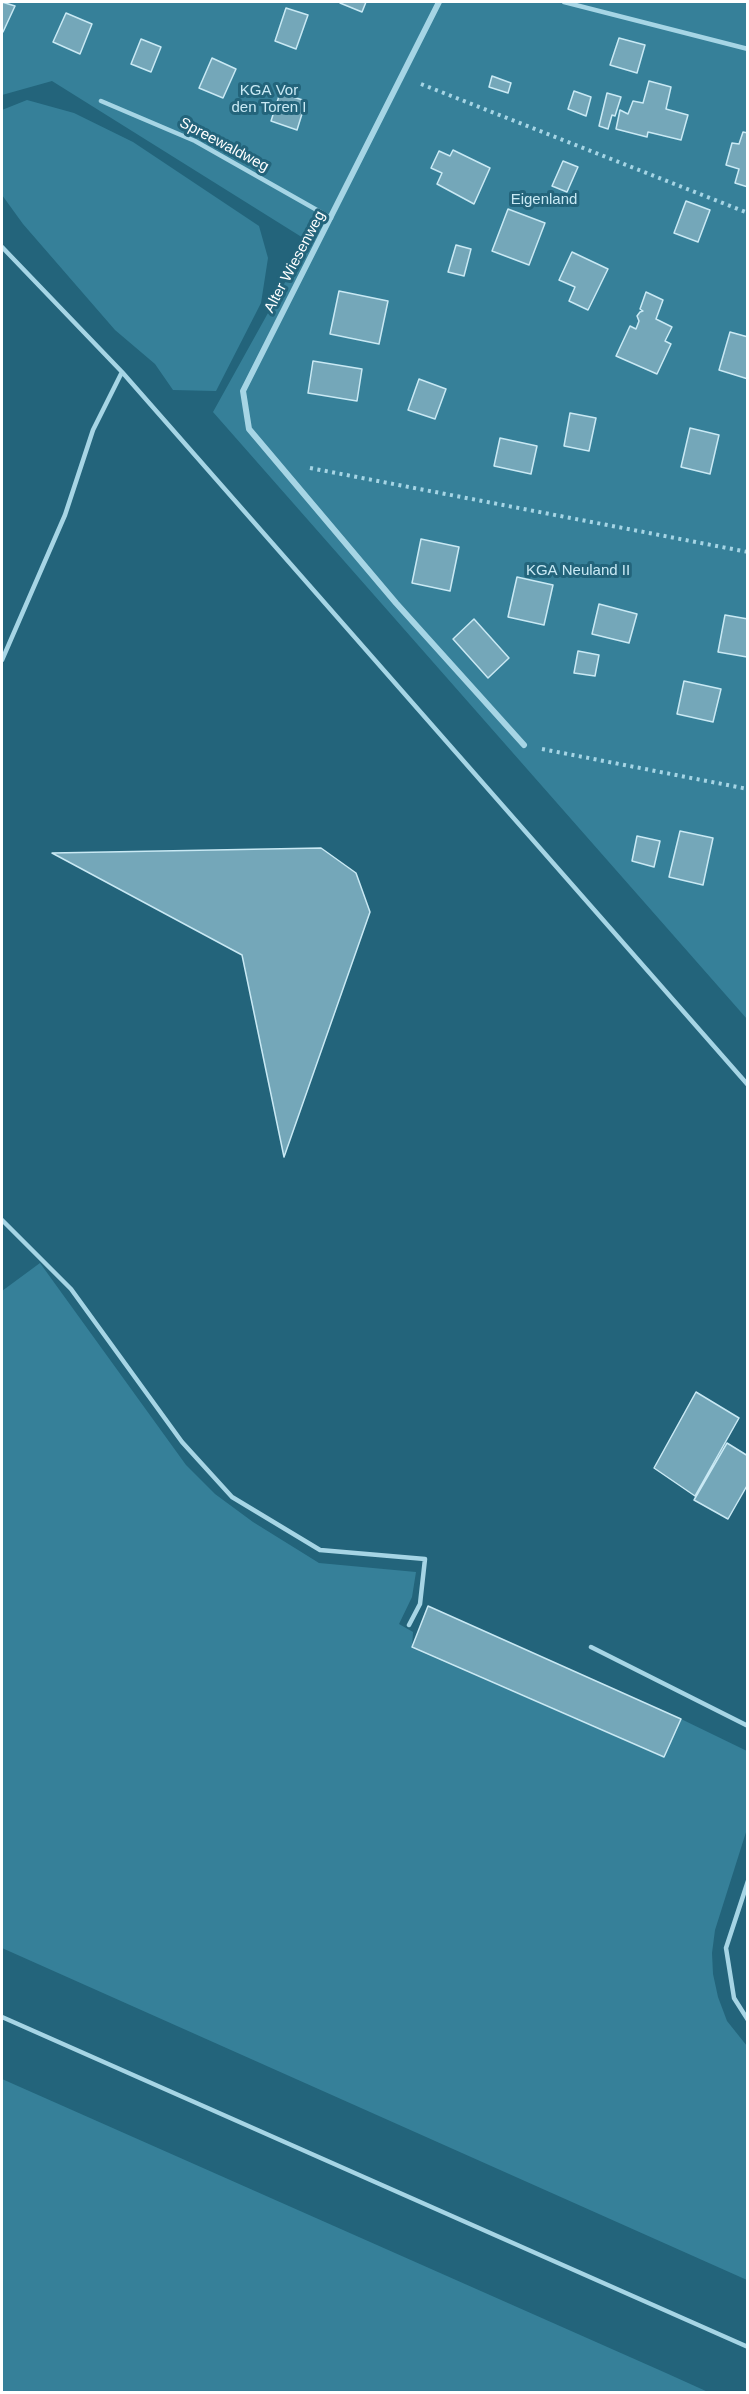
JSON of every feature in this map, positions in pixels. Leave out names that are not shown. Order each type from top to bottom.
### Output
[{"type":"street","name":"Alter Wiesenweg","points":[[439,2],[243,391],[249,429],[396,603],[525,745]]},
{"type":"lane","points":[[564,2],[747,49]]},
{"type":"lane","name":"Spreewaldweg","points":[[102,101],[195,141],[331,218]]},
{"type":"lane","points":[[2,247],[122,372],[747,1085]]},
{"type":"lane","points":[[2,660],[65,515],[93,430],[122,372]]},
{"type":"lane","points":[[2,1220],[71,1289],[182,1442],[232,1497],[320,1551],[425,1559],[420,1604],[409,1625]]},
{"type":"lane","points":[[591,1647],[747,1726]]},
{"type":"lane","points":[[747,1881],[726,1948],[734,1998],[747,2020]]},
{"type":"lane","points":[[2,2017],[747,2348]]},
{"type":"path","points":[[401,76],[747,213]]},
{"type":"path","points":[[274,459],[747,552]]},
{"type":"path","points":[[525,745],[747,789]]},
{"type":"green space","points":[[2,2],[747,2],[747,1019],[213,412],[308,241],[52,81],[2,95]]},
{"type":"green space","points":[[27,100],[74,113],[133,142],[259,226],[268,258],[261,303],[216,391],[173,390],[155,364],[115,330],[23,224],[2,195],[2,110]]},
{"type":"green space","points":[[40,1263],[186,1465],[215,1494],[253,1522],[319,1563],[416,1572],[412,1597],[399,1624],[413,1632],[412,1648],[663,1757],[681,1719],[747,1751],[747,1829],[715,1930],[712,1953],[713,1974],[718,1997],[727,2021],[747,2046],[747,2280],[2,1948],[2,1291]]},
{"type":"green space","points":[[2,2079],[666,2373],[708,2392],[2,2392]]},
{"type":"building","points":[[2,2],[15,6],[3,32],[2,31]]},
{"type":"building","points":[[341,2],[366,2],[362,12]]},
{"type":"building","points":[[286,8],[308,15],[296,49],[275,41]]},
{"type":"building","points":[[66,13],[92,24],[80,54],[53,42]]},
{"type":"building","points":[[619,38],[645,45],[637,73],[610,65]]},
{"type":"building","points":[[141,39],[161,47],[151,72],[131,64]]},
{"type":"building","points":[[212,58],[236,69],[223,98],[199,88]]},
{"type":"building","points":[[492,76],[511,83],[508,93],[489,87]]},
{"type":"building","points":[[649,81],[671,87],[666,109],[688,115],[681,140],[648,132],[647,137],[616,129],[620,110],[628,114],[633,101],[643,103]]},
{"type":"building","points":[[574,91],[591,97],[586,116],[568,109]]},
{"type":"building","points":[[280,93],[306,101],[297,130],[271,121]]},
{"type":"building","points":[[607,93],[621,97],[608,129],[599,126]]},
{"type":"building","points":[[743,132],[748,133],[748,187],[735,183],[739,169],[726,165],[732,143],[739,144]]},
{"type":"building","points":[[453,150],[490,168],[474,204],[437,184],[442,173],[431,168],[439,151],[450,156]]},
{"type":"building","points":[[563,161],[578,167],[567,192],[552,186]]},
{"type":"building","points":[[686,201],[710,210],[698,242],[674,233]]},
{"type":"building","points":[[508,209],[545,223],[529,265],[492,251]]},
{"type":"building","points":[[456,245],[471,249],[464,276],[448,272]]},
{"type":"building","points":[[572,252],[608,269],[588,310],[569,301],[575,287],[559,280]]},
{"type":"building","points":[[339,291],[388,301],[379,344],[330,334]]},
{"type":"building","points":[[646,292],[663,300],[656,319],[672,327],[665,341],[671,344],[657,374],[616,356],[630,326],[636,329],[639,321],[637,316],[643,311],[640,309]]},
{"type":"building","points":[[730,332],[748,337],[748,379],[719,370]]},
{"type":"building","points":[[313,361],[362,369],[357,401],[308,393]]},
{"type":"building","points":[[419,379],[446,389],[435,419],[408,410]]},
{"type":"building","points":[[570,413],[596,418],[589,451],[564,446]]},
{"type":"building","points":[[690,428],[719,435],[710,474],[681,467]]},
{"type":"building","points":[[500,438],[537,446],[531,474],[494,466]]},
{"type":"building","points":[[421,539],[459,547],[450,591],[412,583]]},
{"type":"building","points":[[517,577],[553,585],[544,625],[508,617]]},
{"type":"building","points":[[599,604],[637,614],[629,643],[592,634]]},
{"type":"building","points":[[725,615],[748,619],[747,657],[718,652]]},
{"type":"building","points":[[474,619],[509,658],[488,678],[453,639]]},
{"type":"building","points":[[578,651],[599,655],[595,676],[574,673]]},
{"type":"building","points":[[684,681],[721,689],[713,722],[677,714]]},
{"type":"building","points":[[680,831],[713,838],[703,885],[669,877]]},
{"type":"building","points":[[637,836],[660,841],[654,867],[632,861]]},
{"type":"building","points":[[321,848],[356,873],[370,912],[284,1157],[242,955],[52,853]]},
{"type":"building","points":[[696,1392],[739,1418],[695,1496],[654,1468]]},
{"type":"building","points":[[727,1443],[748,1456],[748,1484],[728,1519],[694,1500]]},
{"type":"building","points":[[428,1606],[681,1719],[664,1757],[412,1647]]},
{"type":"park label","name":"KGA Vor den Toren I","points":[[269,100]]},
{"type":"park label","name":"Eigenland","points":[[544,200]]},
{"type":"park label","name":"KGA Neuland II","points":[[578,571]]}]
